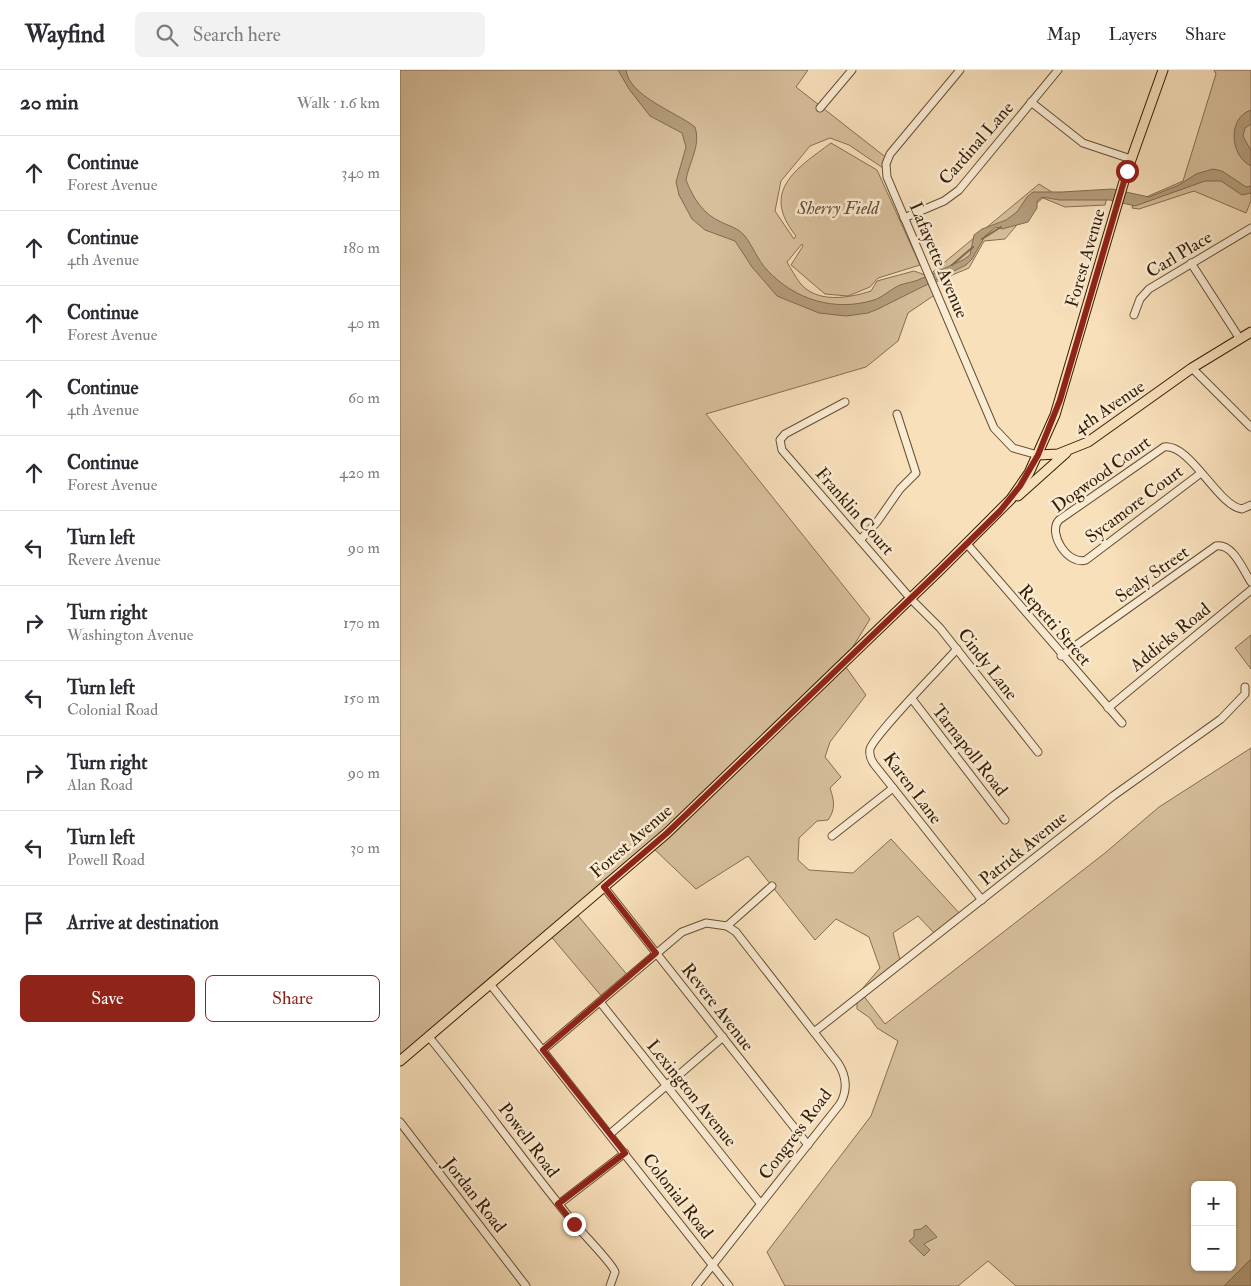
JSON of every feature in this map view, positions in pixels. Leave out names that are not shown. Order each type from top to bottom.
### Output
[{"type":"main road","name":"Forest Avenue","points":[[1038,455],[1060,400],[1127,171],[1163,70]]},
{"type":"main road","name":"4th Avenue","points":[[1038,455],[1068,451],[1088,442],[1192,368],[1251,332]]},
{"type":"main road","points":[[911,598],[1000,511],[1068,451]]},
{"type":"main road","points":[[1000,511],[1020,486],[1038,455]]},
{"type":"main road","name":"Forest Avenue","points":[[400,1061],[667,833],[911,598]]},
{"type":"street","points":[[820,108],[852,70]]},
{"type":"street","name":"Lafayette Avenue","points":[[960,70],[890,154],[887,161],[887,177],[994,428],[1013,448],[1038,455]]},
{"type":"street","name":"Cardinal Lane","points":[[904,218],[944,201],[959,190],[1058,70]]},
{"type":"street","points":[[1031,102],[1083,143],[1131,159]]},
{"type":"street","name":"Carl Place","points":[[1134,315],[1136,306],[1144,293],[1251,228]]},
{"type":"street","points":[[1191,263],[1240,339]]},
{"type":"street","points":[[1192,368],[1251,427]]},
{"type":"street","name":"Franklin Court","points":[[845,402],[785,434],[780,442],[782,450],[911,598]]},
{"type":"street","points":[[860,540],[877,522],[900,489],[916,473],[897,414]]},
{"type":"street","name":"Dogwood Court","points":[[1086,560],[1074,560],[1065,550],[1054,531],[1059,520],[1164,446],[1177,449],[1234,506],[1242,509],[1251,505]]},
{"type":"street","name":"Sycamore Court","points":[[1086,560],[1202,473]]},
{"type":"street","name":"Repetti Street","points":[[967,544],[1061,656],[1122,723]]},
{"type":"street","name":"Sealy Street","points":[[1061,656],[1216,546],[1224,546],[1231,550],[1251,582]]},
{"type":"street","name":"Addicks Road","points":[[1108,708],[1251,590]]},
{"type":"street","name":"Cindy Lane","points":[[911,598],[940,628],[1038,752]]},
{"type":"street","name":"Karen Lane","points":[[957,649],[870,749],[871,760],[982,900]]},
{"type":"street","name":"Patrick Avenue","points":[[814,1032],[1113,796],[1221,719],[1245,694],[1245,687]]},
{"type":"street","name":"Tarnapoll Road","points":[[912,699],[1005,820]]},
{"type":"street","points":[[832,836],[893,788]]},
{"type":"street","points":[[543,1050],[689,927],[706,923],[727,926],[772,886]]},
{"type":"street","name":"Revere Avenue","points":[[604,887],[808,1145]]},
{"type":"street","name":"Congress Road","points":[[696,1286],[712,1263],[840,1104],[846,1089],[842,1069],[736,932],[727,926]]},
{"type":"street","name":"Colonial Road","points":[[490,984],[729,1286]]},
{"type":"street","name":"Lexington Avenue","points":[[600,1002],[760,1204]]},
{"type":"street","name":"Powell Road","points":[[429,1036],[483,1103],[558,1204],[599,1254],[614,1268],[615,1277],[610,1286]]},
{"type":"street","points":[[610,1134],[723,1037]]},
{"type":"street","name":"Jordan Road","points":[[400,1122],[526,1286]]},
{"type":"street","points":[[558,1204],[625,1153]]},
{"type":"green space","name":"Sherry Field","points":[[400,70],[808,70],[796,87],[888,159],[886,170],[849,145],[830,138],[810,146],[781,181],[775,211],[794,239],[796,236],[786,220],[781,206],[782,194],[787,182],[795,172],[831,143],[877,170],[920,265],[878,278],[870,287],[848,296],[825,294],[791,265],[803,246],[802,244],[787,262],[800,283],[807,290],[824,297],[843,297],[862,294],[871,291],[877,281],[914,271],[928,276],[1039,184],[1055,194],[1107,197],[1105,205],[1065,207],[1043,198],[1032,207],[1005,239],[984,241],[969,268],[933,283],[936,294],[908,313],[898,341],[866,367],[706,414],[870,619],[843,663],[866,695],[830,742],[825,757],[841,777],[830,788],[833,800],[832,812],[828,820],[817,821],[799,838],[798,860],[809,870],[853,873],[891,839],[962,916],[937,936],[918,916],[893,933],[901,964],[863,995],[885,1024],[1105,853],[1159,807],[1251,748],[1251,1286],[1016,1286],[988,1261],[958,1286],[785,1286],[767,1252],[871,1116],[898,1041],[877,1028],[870,1018],[857,1009],[857,995],[880,968],[869,937],[836,919],[815,940],[748,856],[696,889],[652,847],[575,912],[629,977],[603,998],[549,934],[400,1061]]},
{"type":"green space","points":[[1214,70],[1251,70],[1251,201],[1246,213],[1194,191],[1139,209],[1132,208],[1134,200],[1137,201],[1183,181],[1216,74]]},
{"type":"green space","points":[[1251,635],[1251,669],[1235,648]]},
{"type":"shaded area","points":[[618,70],[626,70],[635,88],[644,96],[695,127],[696,147],[686,180],[695,199],[704,210],[715,219],[742,233],[767,270],[790,289],[816,301],[830,304],[845,305],[874,300],[900,285],[924,278],[963,260],[970,255],[974,235],[982,229],[1006,220],[1017,212],[1027,197],[1033,192],[1112,189],[1149,197],[1179,185],[1196,174],[1213,169],[1222,171],[1246,187],[1251,186],[1251,193],[1242,195],[1221,181],[1205,181],[1135,206],[1110,200],[1059,200],[1042,197],[1037,201],[1037,208],[1028,222],[1002,229],[996,227],[985,236],[972,259],[966,265],[868,313],[846,316],[819,313],[777,296],[752,267],[735,241],[705,230],[692,219],[679,195],[676,182],[686,147],[682,133],[650,116],[629,89]]},
{"type":"shaded area","points":[[1251,110],[1251,124],[1245,128],[1243,136],[1251,151],[1251,166],[1239,154],[1235,146],[1234,137],[1238,121],[1243,114]]},
{"type":"shaded area","points":[[926,1225],[937,1237],[924,1244],[930,1250],[924,1256],[909,1241],[914,1237],[914,1230],[921,1229]]},
{"type":"shaded area","points":[[1251,1259],[1251,1286],[1224,1286]]},
{"type":"waterway","points":[[982,239],[1001,227]]},
{"type":"waterway","points":[[952,265],[973,247]]},
{"type":"route","points":[[574,1224],[558,1204],[625,1153],[543,1050],[656,953],[604,887],[667,833],[934,576],[1011,499],[1038,455],[1055,415],[1127,171]]}]
